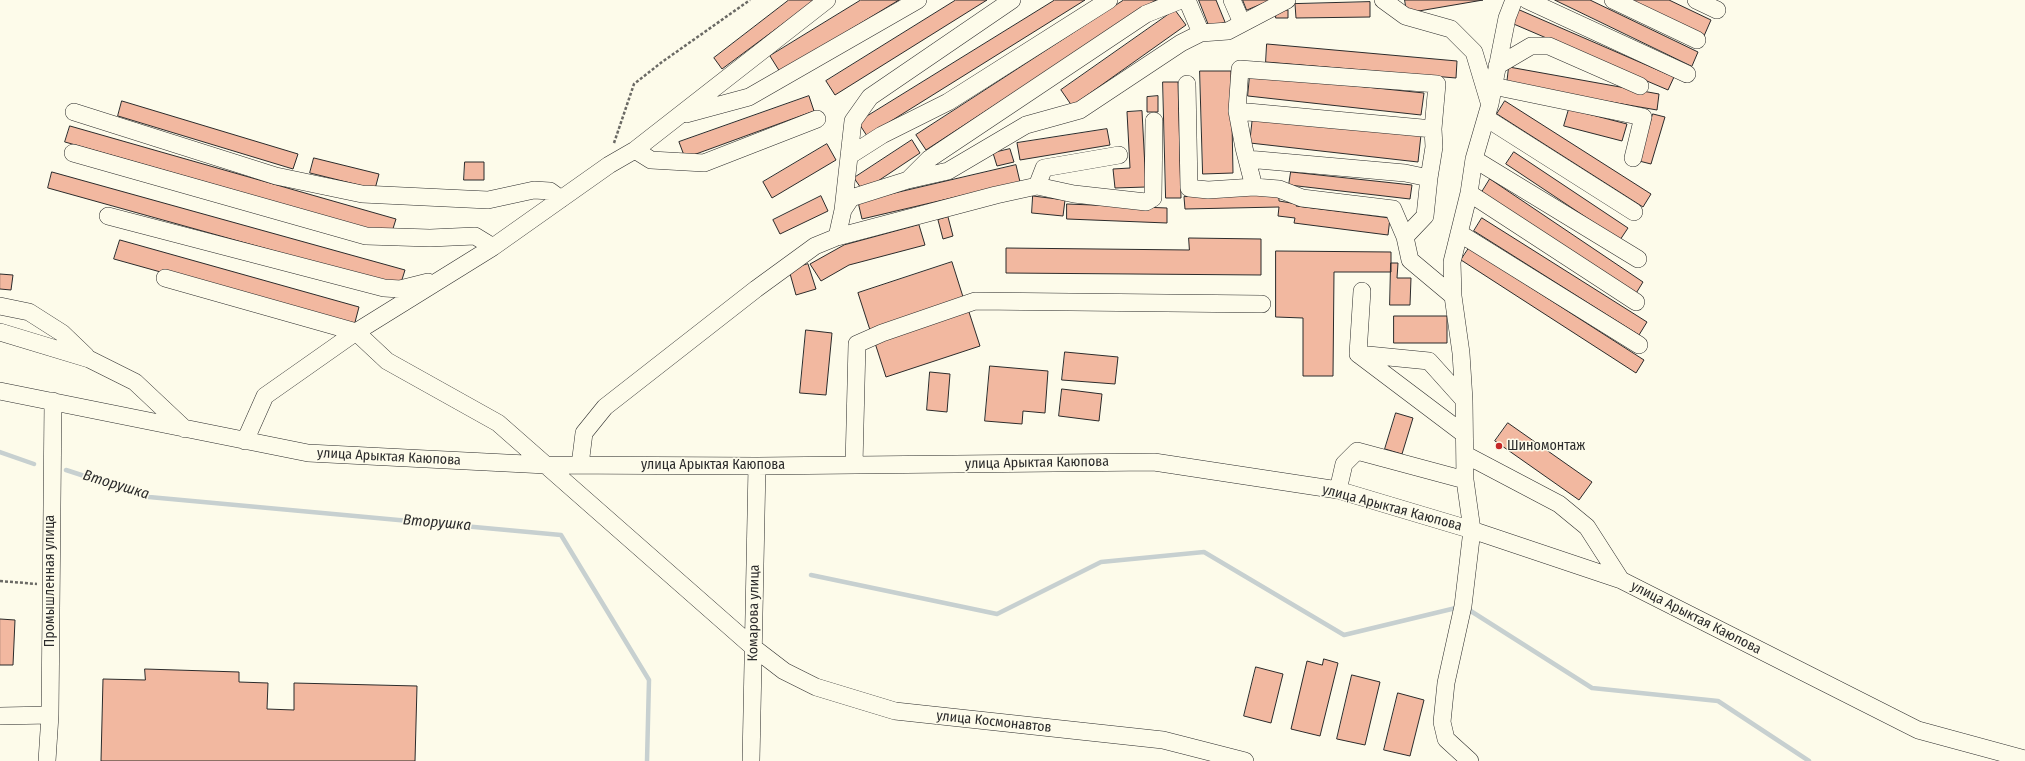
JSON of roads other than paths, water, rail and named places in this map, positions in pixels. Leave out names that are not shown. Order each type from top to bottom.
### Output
[{"type":"street","points":[[245,442],[265,396],[356,332],[493,247],[609,165],[635,150],[827,0]]},
{"type":"street","points":[[678,117],[749,97],[918,0]]},
{"type":"street","points":[[837,237],[843,210],[853,121],[870,97],[1012,0]]},
{"type":"street","points":[[849,156],[882,136],[948,102],[1109,0]]},
{"type":"street","points":[[908,180],[929,159],[1146,14],[1181,0]]},
{"type":"street","points":[[1187,0],[1201,33]]},
{"type":"street","points":[[1232,0],[1242,23]]},
{"type":"street","points":[[843,210],[851,198],[908,180],[948,171],[1026,125],[1080,110],[1181,43],[1201,33],[1228,31],[1287,0]]},
{"type":"street","points":[[1384,0],[1405,16],[1451,29],[1474,52],[1488,111],[1634,212]]},
{"type":"street","points":[[1470,761],[1446,739],[1442,722],[1446,683],[1463,606],[1472,530],[1465,480],[1466,455],[1464,434],[1464,400],[1461,353],[1453,296],[1452,262],[1469,193],[1474,159],[1488,111],[1507,18],[1514,0]]},
{"type":"street","points":[[1527,0],[1687,74]]},
{"type":"street","points":[[1613,0],[1697,40]]},
{"type":"street","points":[[1696,0],[1717,10]]},
{"type":"street","points":[[1497,66],[1532,46],[1549,46],[1640,86]]},
{"type":"street","points":[[1254,187],[1237,112],[1240,69],[1437,84],[1433,129],[1434,147],[1425,216],[1405,237]]},
{"type":"street","points":[[1188,84],[1189,188],[1208,190],[1254,187],[1279,189],[1302,198],[1394,209],[1405,237],[1410,260],[1453,296]]},
{"type":"street","points":[[1493,86],[1642,117],[1633,158]]},
{"type":"street","points":[[74,112],[276,176],[362,194],[488,200],[534,190],[550,191],[561,199]]},
{"type":"street","points":[[1237,112],[1433,129]]},
{"type":"street","points":[[635,150],[651,160],[704,163],[817,118]]},
{"type":"street","points":[[580,465],[584,433],[605,407],[756,289],[815,246],[837,237],[996,195],[1037,186],[1074,194],[1146,202],[1153,198],[1154,121]]},
{"type":"street","points":[[73,153],[366,236],[430,238],[475,236],[493,247]]},
{"type":"street","points":[[1037,186],[1044,168],[1119,155]]},
{"type":"street","points":[[1247,159],[1406,173],[1429,178]]},
{"type":"street","points":[[1474,159],[1638,260]]},
{"type":"street","points":[[1469,193],[1636,302]]},
{"type":"street","points":[[108,216],[384,288],[400,289],[422,282],[438,282]]},
{"type":"street","points":[[1459,233],[1639,346]]},
{"type":"street","points":[[165,278],[356,332]]},
{"type":"street","points":[[1358,354],[1362,291]]},
{"type":"street","points":[[854,465],[856,344],[882,333],[975,302],[1262,304]]},
{"type":"street","points":[[0,306],[29,312],[62,333],[89,359]]},
{"type":"street","points":[[0,332],[89,359],[135,382],[185,429]]},
{"type":"street","name":"улица Космонавтов","points":[[356,332],[387,361],[498,423],[754,648],[784,671],[816,687],[895,711],[1163,740],[1246,761]]},
{"type":"street","points":[[1358,354],[1429,361],[1464,400]]},
{"type":"street","points":[[1358,354],[1464,434]]},
{"type":"street","name":"улица Арыктая Каюпова","points":[[0,392],[53,401],[245,442],[308,453],[546,465],[757,466],[1154,462],[1338,490],[1472,530],[1621,580],[1918,730],[2025,759]]},
{"type":"street","name":"Промышленная улица","points":[[47,761],[50,715],[50,585],[53,401]]},
{"type":"street","points":[[1338,490],[1344,464],[1357,451],[1465,480]]},
{"type":"street","points":[[1466,455],[1559,504],[1587,527],[1621,580]]},
{"type":"street","name":"Комарова улица","points":[[751,761],[757,466]]},
{"type":"street","points":[[0,716],[50,715]]},
{"type":"waterway","name":"Вторушка","points":[[0,452],[34,464]]},
{"type":"waterway","name":"Вторушка","points":[[66,470],[149,497],[561,535],[649,680],[647,761]]},
{"type":"waterway","points":[[811,575],[997,614],[1101,562],[1204,552],[1344,635],[1460,607]]},
{"type":"waterway","points":[[1466,608],[1592,688],[1718,701],[1809,761]]},
{"type":"place","name":"Шиномонтаж","points":[[1499,446]]}]
